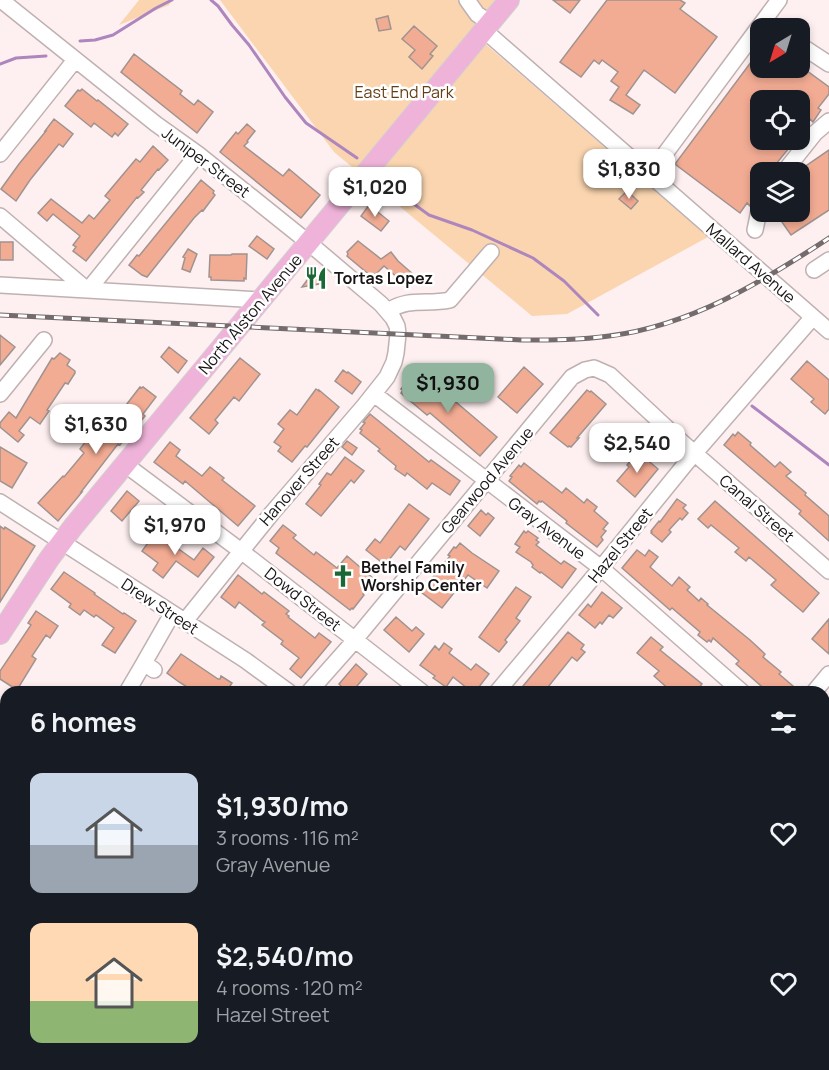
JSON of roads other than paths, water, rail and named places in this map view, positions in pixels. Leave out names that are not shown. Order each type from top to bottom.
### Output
[{"type":"main road","name":"North Alston Avenue","points":[[0,634],[61,542],[509,0]]},
{"type":"street","name":"Juniper Street","points":[[1,0],[309,243],[388,311],[397,326],[398,334]]},
{"type":"street","name":"Mallard Avenue","points":[[467,0],[487,27],[829,331]]},
{"type":"street","points":[[772,18],[779,0]]},
{"type":"street","points":[[650,174],[750,48]]},
{"type":"street","points":[[810,52],[829,64]]},
{"type":"street","points":[[0,154],[75,60]]},
{"type":"street","points":[[792,162],[815,133],[829,121]]},
{"type":"street","points":[[87,289],[198,154]]},
{"type":"street","points":[[0,216],[87,289]]},
{"type":"street","points":[[755,230],[757,222]]},
{"type":"street","points":[[388,311],[399,304],[450,300],[491,252]]},
{"type":"street","points":[[814,270],[829,260]]},
{"type":"street","points":[[0,285],[262,300]]},
{"type":"street","name":"Hazel Street","points":[[502,686],[695,454],[813,317]]},
{"type":"street","name":"Hanover Street","points":[[132,686],[149,667],[178,617],[241,551],[387,377],[394,362],[398,334]]},
{"type":"street","points":[[0,394],[44,340]]},
{"type":"street","name":"Canal Street","points":[[572,377],[594,368],[610,375],[695,454],[829,571]]},
{"type":"street","name":"Gearwood Avenue","points":[[314,686],[572,377]]},
{"type":"street","name":"Gray Avenue","points":[[374,394],[601,568],[735,686]]},
{"type":"street","name":"Dowd Street","points":[[126,465],[414,686]]},
{"type":"street","name":"Drew Street","points":[[0,501],[245,660],[281,686]]},
{"type":"street","points":[[819,686],[829,674]]},
{"type":"waterway","points":[[80,41],[113,35],[172,0]]},
{"type":"waterway","points":[[211,0],[249,45],[306,123],[357,158]]},
{"type":"waterway","points":[[0,64],[16,58],[46,56]]},
{"type":"waterway","points":[[382,181],[429,215],[472,230],[533,258],[564,281],[598,315]]},
{"type":"waterway","points":[[752,406],[829,465]]},
{"type":"railway","points":[[0,315],[522,340],[566,340],[639,331],[697,312],[751,286],[829,238]]},
{"type":"place","name":"Tortas Lopez","points":[[316,278]]},
{"type":"place","name":"Bethel Family Worship Center","points":[[343,576]]},
{"type":"park label","name":"East End Park","points":[[404,92]]}]
